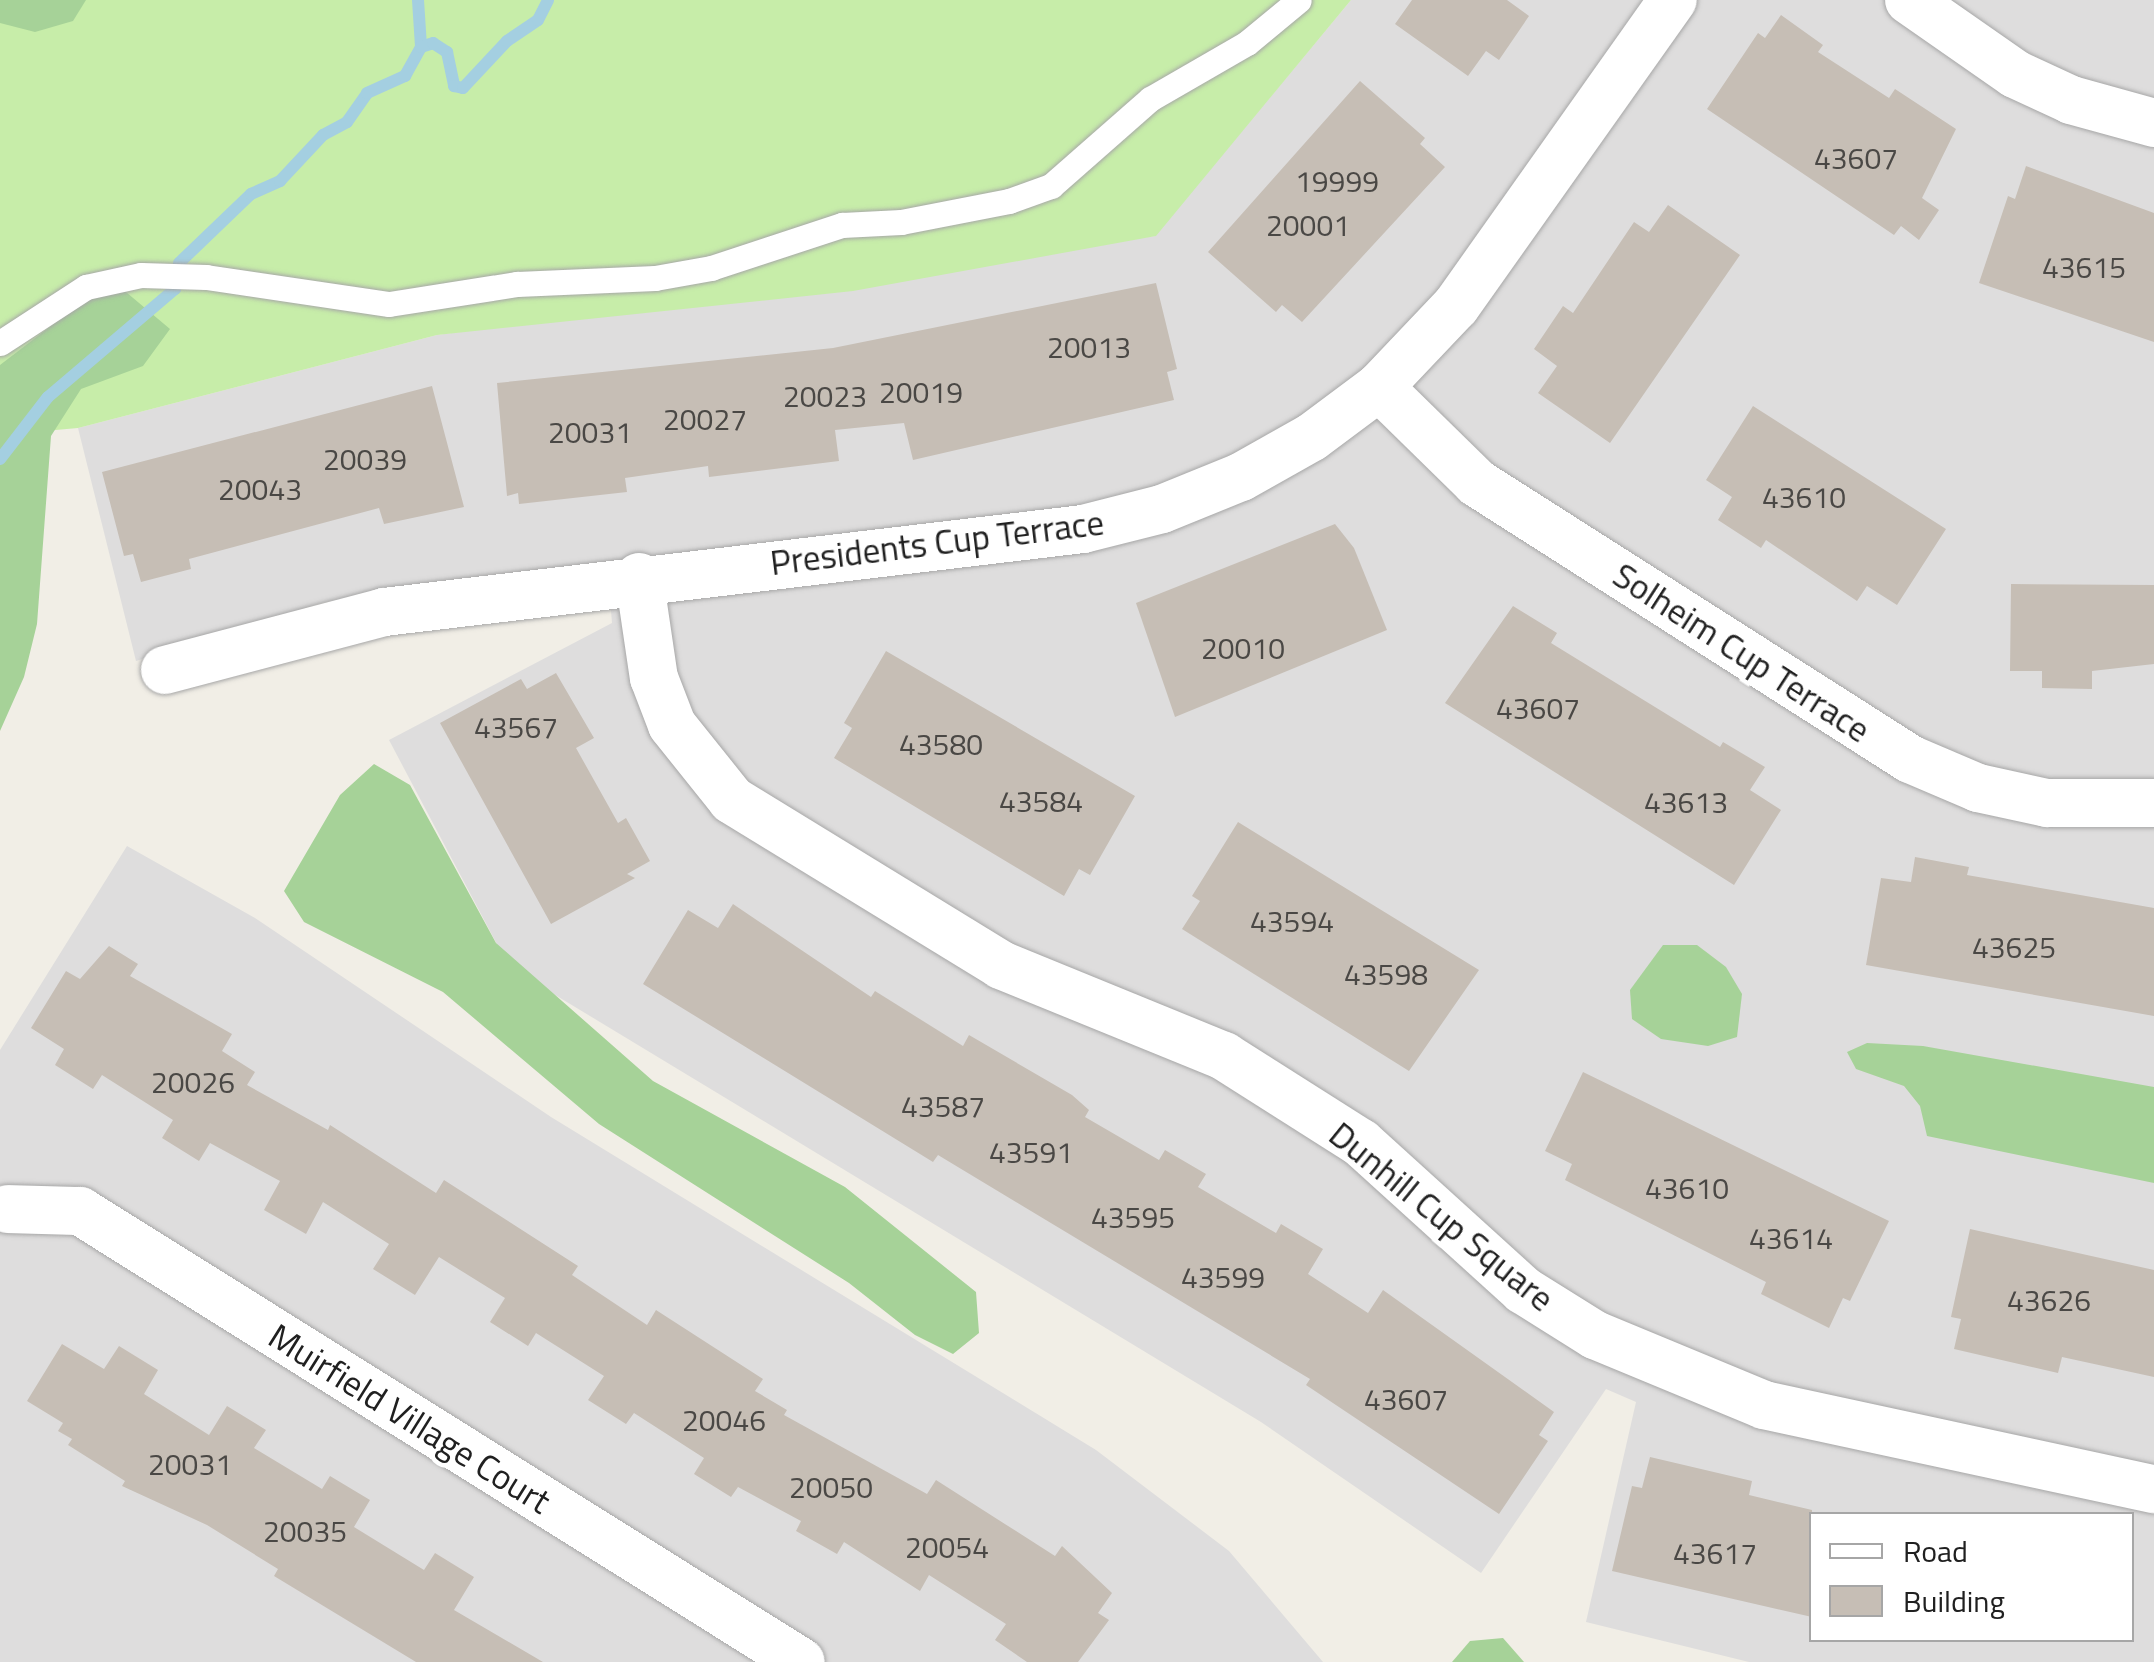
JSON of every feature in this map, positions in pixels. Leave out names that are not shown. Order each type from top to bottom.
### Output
[{"type":"street","name":"Presidents Cup Terrace","points":[[165,670],[384,612],[638,577],[1083,529],[1162,509],[1269,462],[1379,387],[1456,306],[1672,0]]},
{"type":"street","points":[[1909,0],[2015,74],[2071,100],[2154,123]]},
{"type":"street","name":"Solheim Cup Terrace","points":[[1379,387],[1478,483],[1910,759],[1978,788],[2047,803],[2154,804]]},
{"type":"street","name":"Dunhill Cup Square","points":[[638,577],[654,678],[672,725],[732,800],[1001,964],[1224,1056],[1361,1143],[1523,1290],[1595,1336],[1764,1405],[2154,1489]]},
{"type":"street","name":"Muirfield Village Court","points":[[8,1209],[80,1211],[801,1662]]},
{"type":"lane","points":[[0,343],[86,287],[141,275],[206,277],[390,304],[517,284],[655,278],[742,259],[842,225],[913,221],[1009,201],[1051,186],[1150,99],[1247,44],[1299,0]]},
{"type":"shaded area","points":[[1351,0],[2154,0],[2154,1662],[1749,1662],[1586,1622],[1636,1402],[1606,1389],[1481,1573],[1261,1422],[509,967],[389,740],[612,623],[607,562],[325,602],[136,661],[78,428],[437,335],[1155,236]]},
{"type":"shaded area","points":[[127,846],[255,918],[551,1117],[1096,1450],[1229,1551],[1323,1662],[0,1662],[0,1050]]},
{"type":"green space","points":[[0,0],[1351,0],[1156,236],[853,291],[437,335],[78,428],[0,435]]},
{"type":"green space","points":[[0,0],[86,0],[73,21],[35,32],[0,23]]},
{"type":"green space","points":[[120,287],[170,329],[143,366],[81,389],[51,436],[37,624],[24,677],[0,731],[0,365],[81,303]]},
{"type":"green space","points":[[374,764],[410,785],[496,943],[653,1081],[845,1187],[976,1292],[979,1333],[953,1354],[915,1335],[849,1283],[599,1124],[443,992],[304,922],[284,891],[340,795]]},
{"type":"green space","points":[[1663,945],[1697,945],[1726,967],[1742,994],[1737,1037],[1708,1046],[1661,1039],[1632,1019],[1630,990]]},
{"type":"green space","points":[[1867,1043],[1923,1046],[2154,1087],[2154,1183],[1927,1136],[1920,1106],[1904,1086],[1856,1069],[1847,1052]]},
{"type":"green space","points":[[1503,1638],[1524,1662],[1452,1662],[1470,1641]]},
{"type":"building","points":[[1412,0],[1507,0],[1529,16],[1499,60],[1486,51],[1468,76],[1395,24]]},
{"type":"building","points":[[1781,15],[1823,45],[1818,52],[1889,98],[1895,89],[1956,129],[1922,198],[1939,210],[1919,240],[1901,226],[1894,235],[1707,109],[1758,33],[1765,38]]},
{"type":"building","points":[[1360,81],[1425,138],[1420,144],[1445,167],[1302,322],[1282,305],[1276,312],[1208,252]]},
{"type":"building","points":[[2026,166],[2154,213],[2154,342],[1979,283],[2008,196],[2015,199]]},
{"type":"building","points":[[1668,205],[1740,255],[1610,443],[1538,393],[1557,366],[1534,349],[1563,306],[1573,313],[1634,222],[1649,232]]},
{"type":"building","points":[[1156,283],[1177,369],[1167,372],[1174,400],[913,460],[904,423],[835,430],[839,461],[709,477],[708,466],[625,478],[627,492],[519,504],[518,493],[507,496],[497,383],[833,348]]},
{"type":"building","points":[[432,386],[464,507],[384,524],[379,508],[189,559],[191,569],[141,582],[133,554],[124,556],[102,472]]},
{"type":"building","points":[[1753,406],[1946,529],[1897,605],[1867,586],[1857,601],[1766,540],[1761,548],[1718,520],[1732,497],[1706,480]]},
{"type":"building","points":[[1335,524],[1354,548],[1387,630],[1175,717],[1136,603]]},
{"type":"building","points":[[2011,584],[2154,585],[2154,664],[2092,671],[2092,689],[2042,688],[2042,671],[2010,671]]},
{"type":"building","points":[[1513,606],[1557,633],[1551,643],[1720,747],[1723,742],[1765,767],[1750,790],[1781,810],[1734,885],[1445,703]]},
{"type":"building","points":[[886,651],[1135,796],[1090,875],[1079,869],[1064,896],[834,758],[852,728],[844,723]]},
{"type":"building","points":[[556,673],[594,738],[576,748],[618,823],[626,818],[650,861],[627,874],[635,878],[551,924],[440,723],[521,679],[527,689]]},
{"type":"building","points":[[1238,822],[1479,970],[1409,1071],[1182,929],[1200,901],[1192,896]]},
{"type":"building","points":[[1915,857],[1969,867],[1967,875],[2154,908],[2154,1016],[1866,965],[1881,878],[1911,882]]},
{"type":"building","points":[[733,904],[871,997],[875,991],[963,1046],[969,1035],[1072,1095],[1089,1110],[1085,1117],[1159,1160],[1165,1150],[1206,1174],[1198,1187],[1276,1233],[1281,1224],[1323,1249],[1308,1274],[1368,1313],[1383,1290],[1554,1412],[1539,1435],[1548,1441],[1499,1514],[1306,1385],[1310,1379],[938,1155],[933,1162],[643,984],[688,910],[718,928]]},
{"type":"building","points":[[109,946],[138,964],[130,976],[232,1034],[222,1051],[255,1072],[247,1085],[328,1130],[330,1125],[436,1193],[444,1180],[578,1266],[572,1275],[647,1325],[656,1310],[763,1379],[755,1391],[787,1410],[784,1415],[927,1494],[936,1480],[1055,1556],[1062,1546],[1112,1593],[1098,1613],[1109,1620],[1078,1662],[1027,1662],[995,1640],[1006,1624],[929,1575],[920,1591],[844,1542],[837,1554],[796,1531],[801,1521],[738,1487],[731,1497],[694,1474],[704,1458],[634,1413],[626,1424],[588,1400],[604,1376],[536,1333],[528,1346],[490,1322],[505,1298],[439,1257],[415,1295],[373,1269],[389,1244],[323,1202],[306,1234],[264,1210],[280,1181],[210,1143],[199,1161],[162,1138],[173,1120],[102,1075],[93,1089],[55,1065],[64,1049],[31,1028],[66,971],[80,979]]},
{"type":"building","points":[[1583,1072],[1889,1221],[1850,1301],[1843,1298],[1829,1328],[1761,1294],[1766,1282],[1565,1180],[1572,1164],[1545,1151]]},
{"type":"building","points":[[1970,1229],[2154,1270],[2154,1377],[2062,1357],[2058,1373],[1954,1349],[1961,1319],[1951,1317]]},
{"type":"building","points":[[62,1344],[104,1369],[119,1346],[158,1370],[144,1394],[209,1435],[227,1406],[266,1430],[254,1448],[322,1489],[330,1476],[370,1500],[354,1527],[424,1570],[435,1553],[474,1577],[454,1610],[543,1662],[416,1662],[274,1576],[278,1569],[207,1525],[122,1486],[125,1481],[68,1445],[72,1439],[58,1431],[63,1423],[27,1401]]},
{"type":"building","points":[[1650,1457],[1752,1481],[1749,1495],[1812,1510],[1809,1616],[1612,1571],[1632,1486],[1642,1488]]},
{"type":"waterway","points":[[418,0],[421,47]]},
{"type":"waterway","points":[[0,459],[48,397],[175,289],[179,263],[251,194],[280,181],[323,135],[347,122],[367,93],[405,76],[421,47],[433,43],[447,52],[454,86],[463,88],[507,41],[538,20],[548,0]]}]
